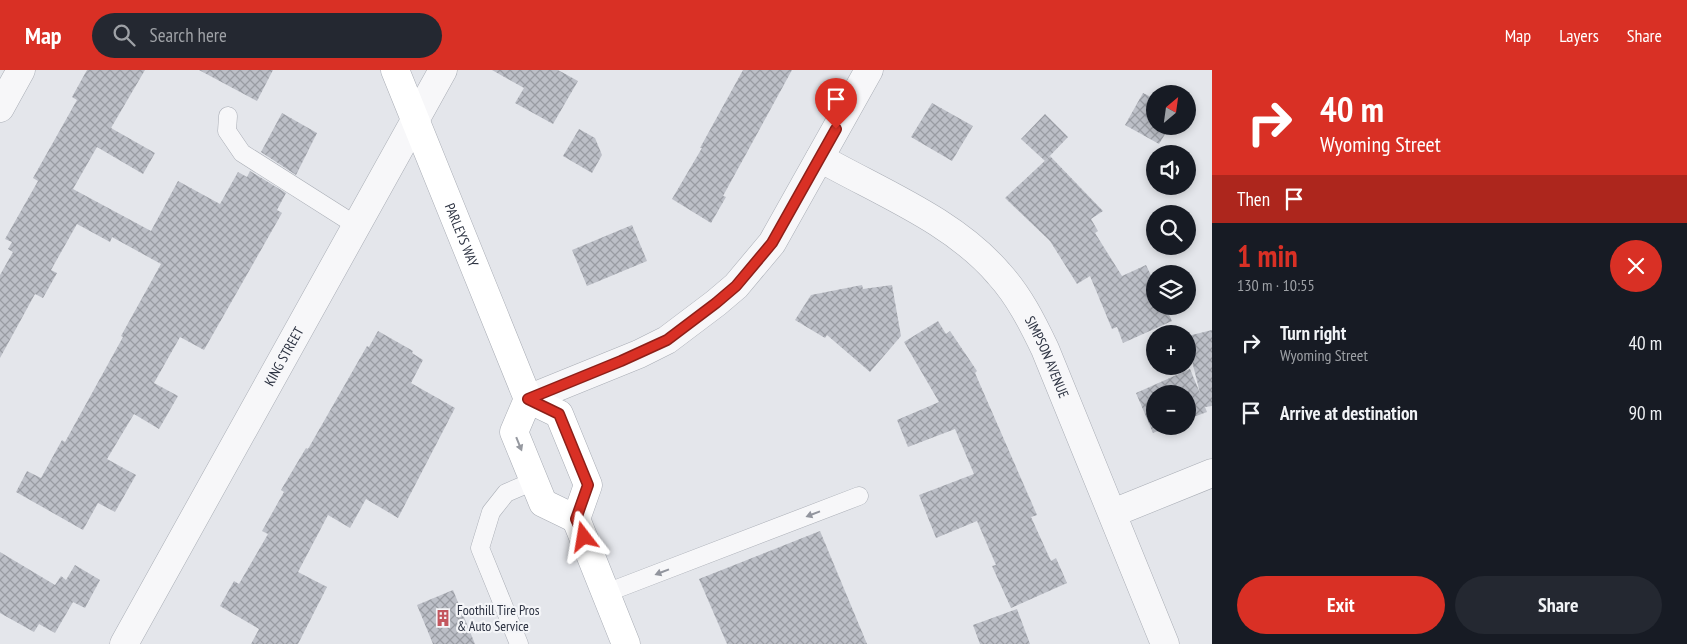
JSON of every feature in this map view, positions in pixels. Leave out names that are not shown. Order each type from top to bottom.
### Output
[{"type":"main road","name":"PARLEYS WAY","points":[[395,70],[528,399]]},
{"type":"main road","points":[[576,519],[543,503],[514,432],[528,399],[559,414],[588,485],[576,519],[626,644]]},
{"type":"street","points":[[0,108],[21,70]]},
{"type":"street","name":"KING STREET","points":[[124,644],[443,70]]},
{"type":"street","points":[[528,399],[667,340],[736,286],[772,243],[869,70]]},
{"type":"street","name":"SIMPSON AVENUE","points":[[820,158],[931,218],[963,240],[999,273],[1017,297],[1037,331],[1165,644]]},
{"type":"street","points":[[1113,513],[1212,473]]},
{"type":"lane","points":[[228,116],[227,131],[242,153],[357,226]]},
{"type":"lane","points":[[519,644],[480,548],[490,512],[506,493],[534,481]]},
{"type":"lane","points":[[606,593],[859,496]]},
{"type":"building","points":[[87,70],[145,70],[111,128],[155,153],[143,174],[97,147],[73,189],[151,231],[178,181],[220,204],[238,172],[247,177],[250,171],[286,193],[277,210],[282,213],[204,350],[180,337],[154,383],[178,396],[159,429],[134,414],[107,459],[136,475],[115,512],[98,503],[83,530],[16,492],[27,471],[41,478],[62,440],[65,442],[161,264],[112,237],[110,242],[77,224],[51,270],[57,273],[43,298],[35,294],[0,358],[0,275],[13,252],[8,249],[12,242],[5,239],[38,181],[33,178],[77,100],[72,97]]},
{"type":"building","points":[[199,70],[273,70],[257,101]]},
{"type":"building","points":[[492,70],[558,70],[578,81],[553,124],[515,103],[524,88]]},
{"type":"building","points":[[743,70],[792,70],[723,196],[726,197],[711,223],[672,199],[702,148],[700,148]]},
{"type":"building","points":[[1143,93],[1146,94],[1146,135],[1164,135],[1159,144],[1125,125]]},
{"type":"building","points":[[932,103],[973,126],[952,161],[911,137]]},
{"type":"building","points":[[282,113],[317,133],[296,175],[261,152]]},
{"type":"building","points":[[1045,114],[1068,137],[1045,161],[1021,139]]},
{"type":"building","points":[[579,129],[595,138],[602,155],[592,173],[563,156]]},
{"type":"building","points":[[1050,156],[1103,211],[1091,219],[1098,231],[1095,233],[1122,276],[1146,265],[1146,315],[1169,315],[1172,321],[1163,325],[1146,325],[1146,333],[1123,343],[1117,327],[1112,329],[1090,276],[1077,284],[1050,241],[1005,198]]},
{"type":"building","points":[[632,225],[647,261],[587,286],[572,250]]},
{"type":"building","points":[[862,285],[863,289],[892,285],[901,336],[870,372],[827,335],[825,338],[795,320],[811,295]]},
{"type":"building","points":[[938,321],[946,334],[950,331],[977,371],[975,373],[1037,515],[1031,517],[1051,561],[1056,558],[1067,583],[1011,608],[992,566],[996,565],[977,521],[936,538],[919,495],[974,474],[955,429],[908,447],[897,420],[939,402],[904,342]]},
{"type":"building","points":[[1212,330],[1212,406],[1205,407],[1207,412],[1196,416],[1196,385],[1154,385],[1176,375],[1192,375],[1200,393],[1196,375],[1196,334]]},
{"type":"building","points":[[378,331],[413,351],[412,353],[423,360],[411,383],[455,408],[398,518],[366,499],[350,528],[328,515],[298,572],[327,587],[298,644],[251,644],[259,629],[220,606],[234,581],[239,584],[268,534],[262,531],[284,492],[281,490],[306,448],[308,449],[367,346],[369,347]]},
{"type":"building","points":[[1146,389],[1146,417],[1136,393]]},
{"type":"building","points":[[820,531],[867,644],[727,644],[699,579]]},
{"type":"building","points":[[0,552],[55,585],[61,576],[66,580],[75,565],[100,580],[85,608],[73,602],[55,633],[39,624],[34,632],[0,613]]},
{"type":"building","name":"Foothill Tire Pros & Auto Service","points":[[453,590],[475,644],[433,644],[417,605]]},
{"type":"building","points":[[1017,609],[1030,644],[980,644],[973,625]]},
{"type":"place","name":"Foothill Tire Pros & Auto Service","points":[[443,618]]},
{"type":"route","points":[[584,537],[576,519],[588,485],[559,414],[528,399],[639,354],[667,340],[736,286],[772,243],[836,129]]}]
